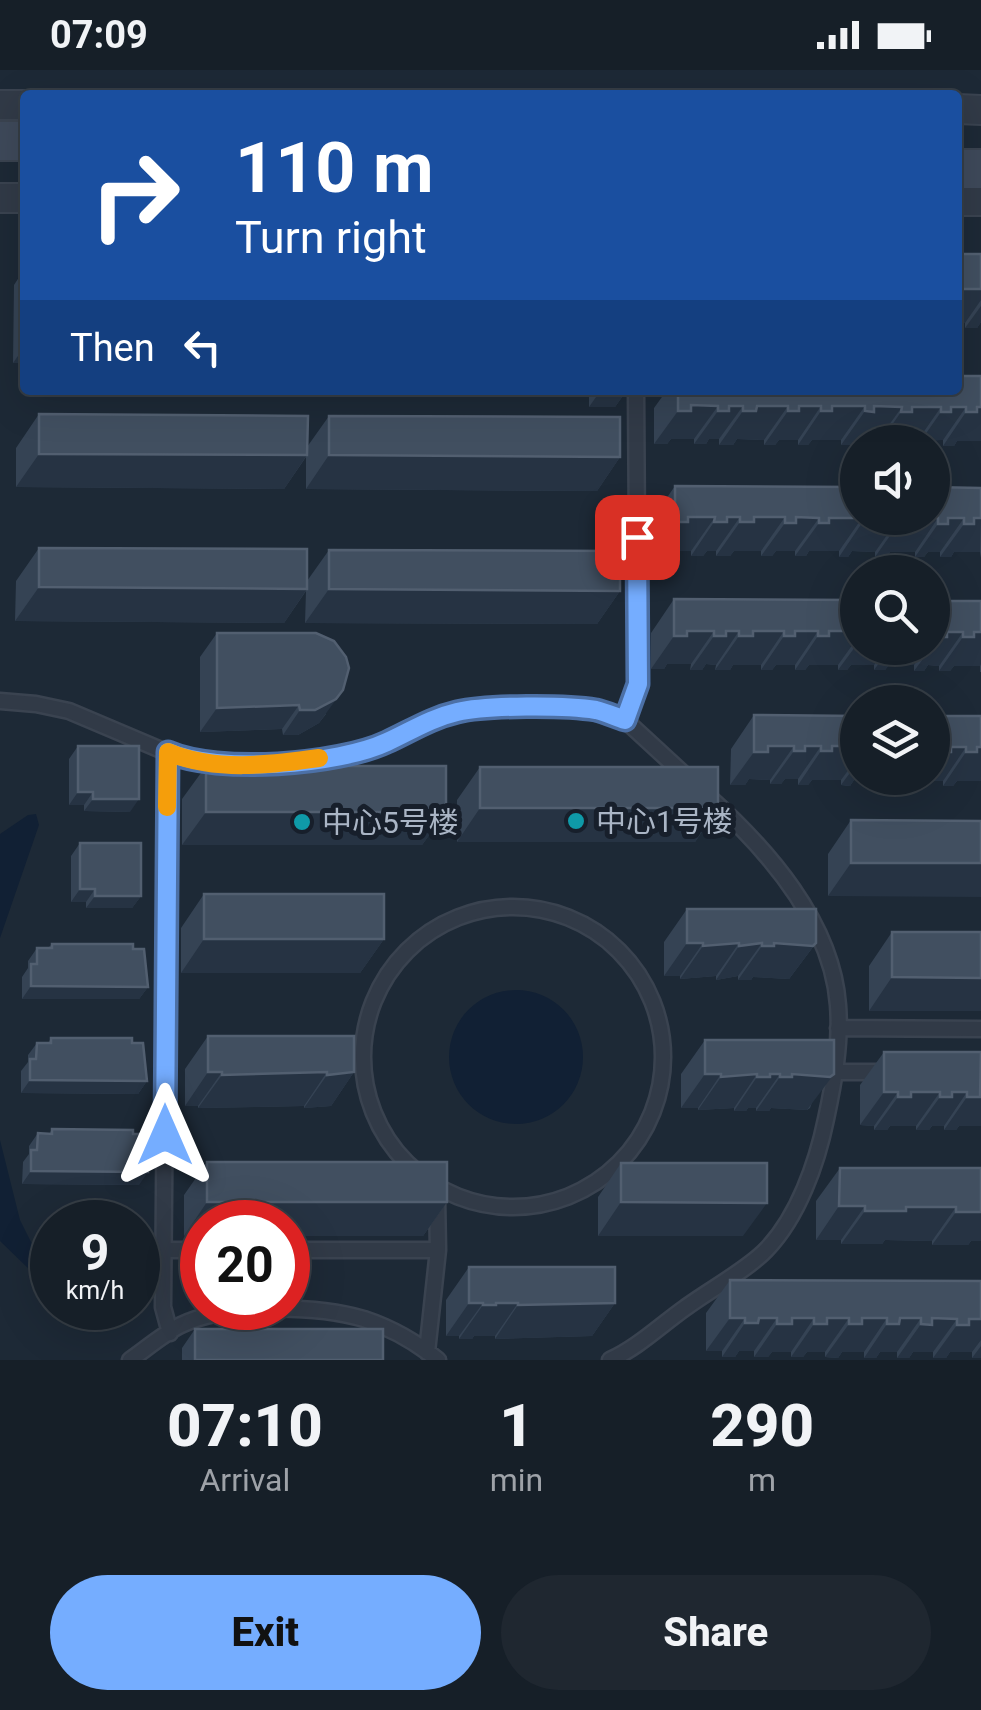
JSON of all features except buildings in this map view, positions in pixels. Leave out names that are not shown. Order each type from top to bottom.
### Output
[{"type":"lane","points":[[625,720],[638,684],[636,395]]},
{"type":"lane","points":[[0,700],[68,711],[168,752],[206,763],[272,764],[386,743],[431,720],[461,711],[597,710],[625,720],[749,832],[794,893],[830,964],[838,1003],[838,1028],[835,1072],[820,1149],[788,1220],[765,1252],[610,1360]]},
{"type":"lane","points":[[168,752],[163,1307],[170,1333]]},
{"type":"lane","points":[[512,907],[558,914],[579,923],[608,942],[632,965],[660,1025],[662,1069],[658,1093],[645,1126],[608,1173],[566,1197],[543,1204],[495,1206],[471,1201],[437,1186],[409,1166],[393,1148],[370,1106],[363,1070],[364,1034],[379,989],[407,950],[466,914],[512,907]]},
{"type":"lane","points":[[838,1028],[981,1029]]},
{"type":"lane","points":[[835,1072],[908,1072]]},
{"type":"lane","points":[[433,1356],[437,1186]]},
{"type":"lane","points":[[164,1250],[180,1250]]},
{"type":"lane","points":[[310,1250],[438,1250]]},
{"type":"lane","points":[[130,1360],[180,1326],[214,1314],[301,1310],[366,1320],[415,1342],[433,1356]]},
{"type":"water","points":[[36,814],[39,825],[0,938],[0,834],[28,815]]},
{"type":"water","points":[[516,990],[542,995],[563,1010],[578,1031],[583,1057],[578,1083],[563,1104],[542,1119],[516,1124],[490,1119],[469,1104],[454,1083],[449,1057],[454,1031],[469,1010],[490,995]]},
{"type":"water","points":[[0,1140],[20,1220],[30,1240],[30,1270],[0,1241]]},
{"type":"slow traffic","points":[[167,807],[168,752],[206,763],[272,764],[319,758]]},
{"type":"place","name":"中心1号楼","points":[[576,821]]},
{"type":"place","name":"中心5号楼","points":[[302,822]]},
{"type":"route","points":[[165,1135],[168,752],[206,763],[236,764],[332,756],[386,743],[431,720],[461,711],[492,708],[597,710],[625,720],[638,684],[637,537]]}]
